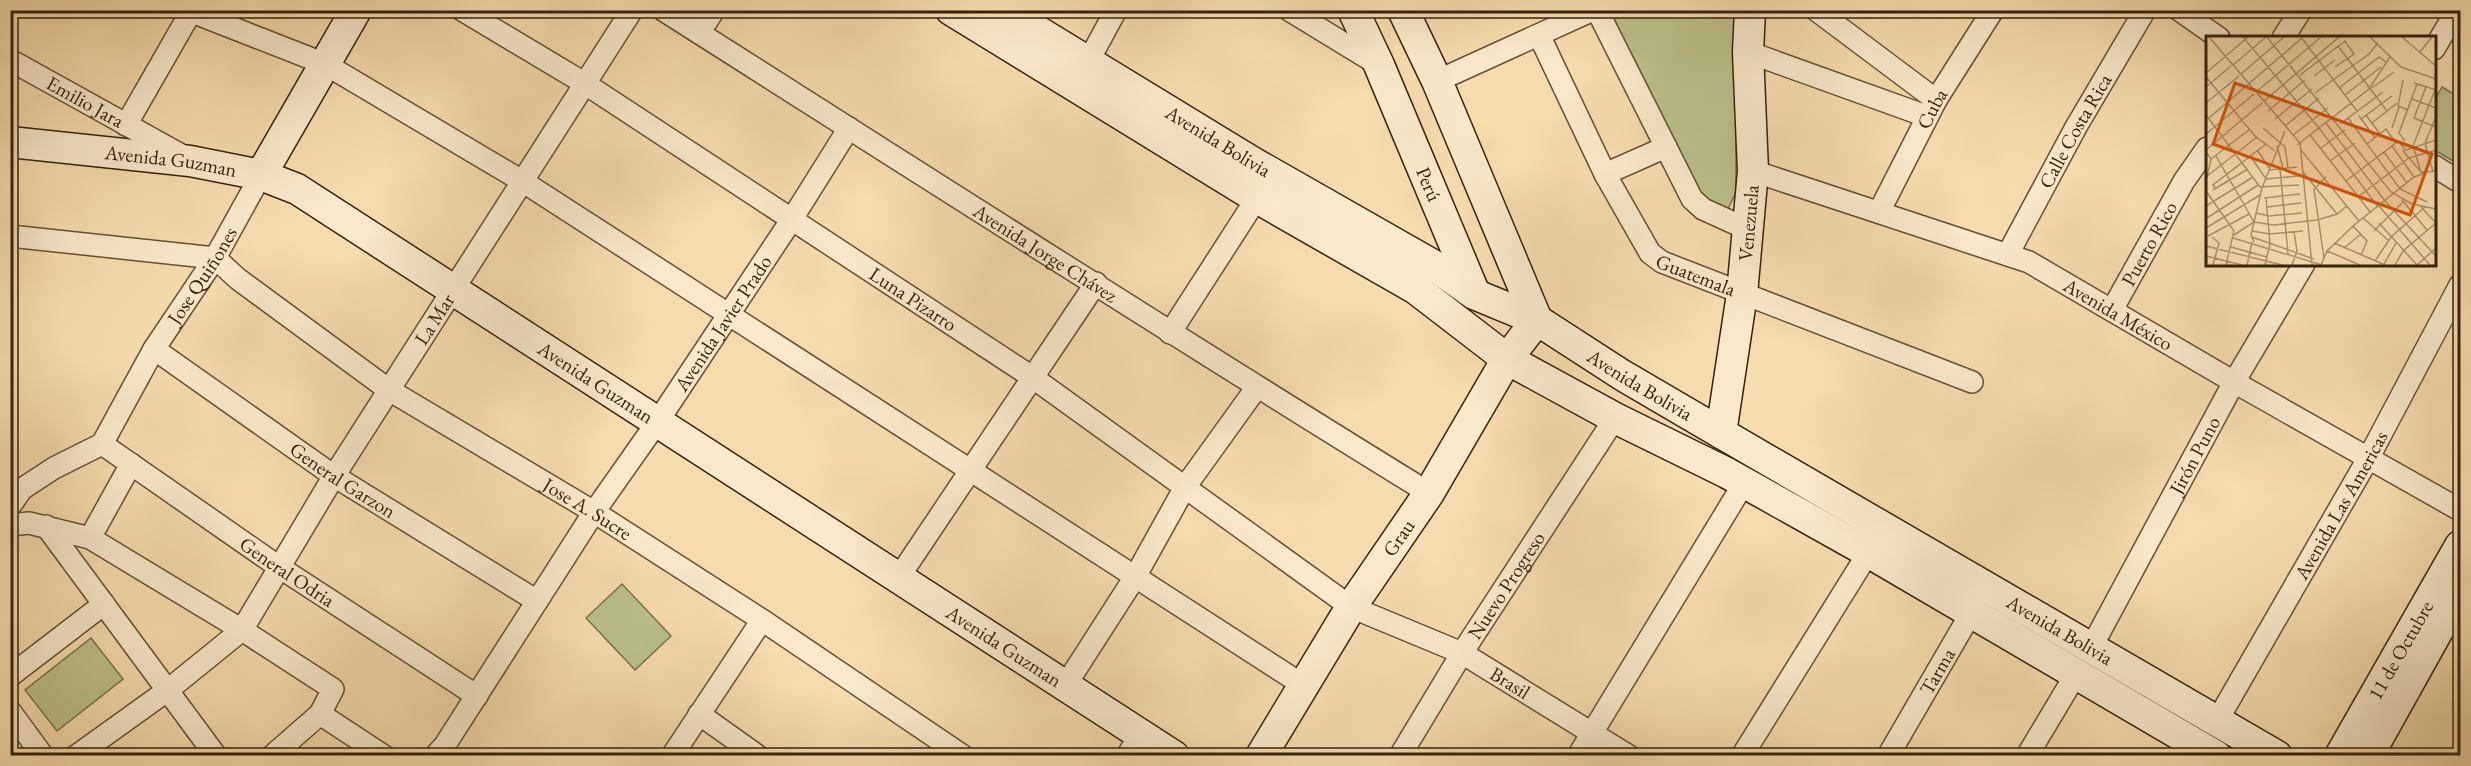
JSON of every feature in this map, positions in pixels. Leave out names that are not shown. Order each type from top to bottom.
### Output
[{"type":"street","name":"Jose Quiñones","points":[[102,444],[154,349],[215,258],[356,10]]},
{"type":"street","name":"Luna Pizarro","points":[[462,10],[584,83],[1032,377],[1352,607]]},
{"type":"street","name":"La Mar","points":[[242,630],[334,476],[632,10]]},
{"type":"street","name":"Avenida Jorge Chávez","points":[[663,10],[1096,283],[1170,333],[1429,493]]},
{"type":"street","points":[[699,33],[714,10]]},
{"type":"street","name":"Avenida Bolivia","points":[[951,10],[1082,73],[1273,173],[1433,265],[1474,294],[1537,320],[1720,434],[1876,540],[1970,613],[2076,674],[2205,753]]},
{"type":"street","name":"Avenida Bolivia","points":[[1003,10],[1082,73],[1257,198],[1416,289],[1507,359],[1615,418],[1744,483],[1986,587],[2277,756]]},
{"type":"street","points":[[1082,73],[1116,10]]},
{"type":"street","points":[[1288,10],[1379,65]]},
{"type":"street","name":"Perú","points":[[1353,10],[1379,65],[1474,294],[1507,359]]},
{"type":"street","points":[[1403,10],[1437,81],[1537,320]]},
{"type":"street","points":[[1437,81],[1595,10],[1697,204],[1747,229]]},
{"type":"street","name":"Venezuela","points":[[1720,434],[1742,294],[1753,171],[1748,52],[1750,10]]},
{"type":"street","points":[[1816,10],[1931,108]]},
{"type":"street","name":"Calle Costa Rica","points":[[2008,254],[2076,127],[2145,10]]},
{"type":"street","points":[[2179,10],[2216,36]]},
{"type":"street","points":[[2284,36],[2301,10]]},
{"type":"street","points":[[2435,46],[2457,10]]},
{"type":"street","points":[[126,125],[190,11],[325,64],[522,181],[1303,685]]},
{"type":"street","name":"Cuba","points":[[1879,212],[1931,108],[1992,11]]},
{"type":"street","name":"Guatemala","points":[[1539,35],[1605,174],[1650,253],[1662,262],[1972,382]]},
{"type":"street","points":[[1748,52],[1931,108]]},
{"type":"street","name":"Emilio Jara","points":[[10,60],[190,161]]},
{"type":"street","name":"Avenida Javier Prado","points":[[446,752],[477,696],[594,512],[658,421],[792,219],[849,128]]},
{"type":"street","name":"Avenida Guzman","points":[[10,142],[190,161],[261,176],[297,189],[1065,686],[1133,745],[1174,756]]},
{"type":"street","points":[[1605,174],[1666,147]]},
{"type":"street","name":"Puerto Rico","points":[[2112,310],[2184,181],[2206,149]]},
{"type":"street","points":[[2435,167],[2460,182]]},
{"type":"street","name":"Avenida México","points":[[1753,171],[2029,262],[2460,510]]},
{"type":"street","points":[[1170,333],[1273,173]]},
{"type":"street","points":[[10,236],[215,258]]},
{"type":"street","name":"Jose A. Sucre","points":[[215,258],[238,279],[389,390],[594,512],[762,620],[963,756]]},
{"type":"street","name":"Jirón Puno","points":[[2091,648],[2234,382],[2303,266]]},
{"type":"street","points":[[899,577],[1096,283]]},
{"type":"street","name":"Avenida Las Americas","points":[[2217,721],[2369,457],[2460,285]]},
{"type":"street","name":"Grau","points":[[1261,756],[1352,607],[1429,493],[1507,359],[1537,320]]},
{"type":"street","name":"General Garzon","points":[[154,349],[334,476],[537,601]]},
{"type":"street","points":[[1065,686],[1135,577],[1185,487],[1257,387]]},
{"type":"street","name":"Nuevo Progreso","points":[[1400,756],[1462,653],[1615,418]]},
{"type":"street","points":[[10,506],[22,489],[54,468],[102,444]]},
{"type":"street","name":"General Odria","points":[[102,444],[279,567],[477,696]]},
{"type":"street","points":[[90,538],[130,464]]},
{"type":"street","points":[[1578,756],[1744,483]]},
{"type":"street","points":[[10,525],[28,523],[90,538],[242,630],[333,689],[320,714],[272,756]]},
{"type":"street","points":[[46,526],[216,756]]},
{"type":"street","points":[[1742,756],[1876,540]]},
{"type":"street","name":"11 de Octubre","points":[[2340,756],[2460,546]]},
{"type":"street","name":"Tarma","points":[[1888,756],[1986,587]]},
{"type":"street","name":"11 de Octubre","points":[[2368,756],[2460,591]]},
{"type":"street","points":[[10,676],[104,604]]},
{"type":"street","name":"Brasil","points":[[1352,607],[1462,653],[1629,756]]},
{"type":"street","points":[[672,756],[762,620]]},
{"type":"street","points":[[76,756],[168,690],[242,630]]},
{"type":"street","points":[[2027,756],[2076,674]]},
{"type":"street","points":[[10,711],[43,756]]},
{"type":"street","points":[[320,714],[356,747],[384,756]]},
{"type":"street","points":[[699,714],[758,756]]},
{"type":"green space","points":[[1608,11],[1736,11],[1736,192],[1728,209],[1692,196]]},
{"type":"green space","points":[[2442,87],[2460,98],[2460,165],[2435,151],[2435,99]]},
{"type":"green space","points":[[622,584],[671,636],[635,670],[586,618]]},
{"type":"green space","points":[[91,638],[123,679],[57,731],[25,690]]}]
